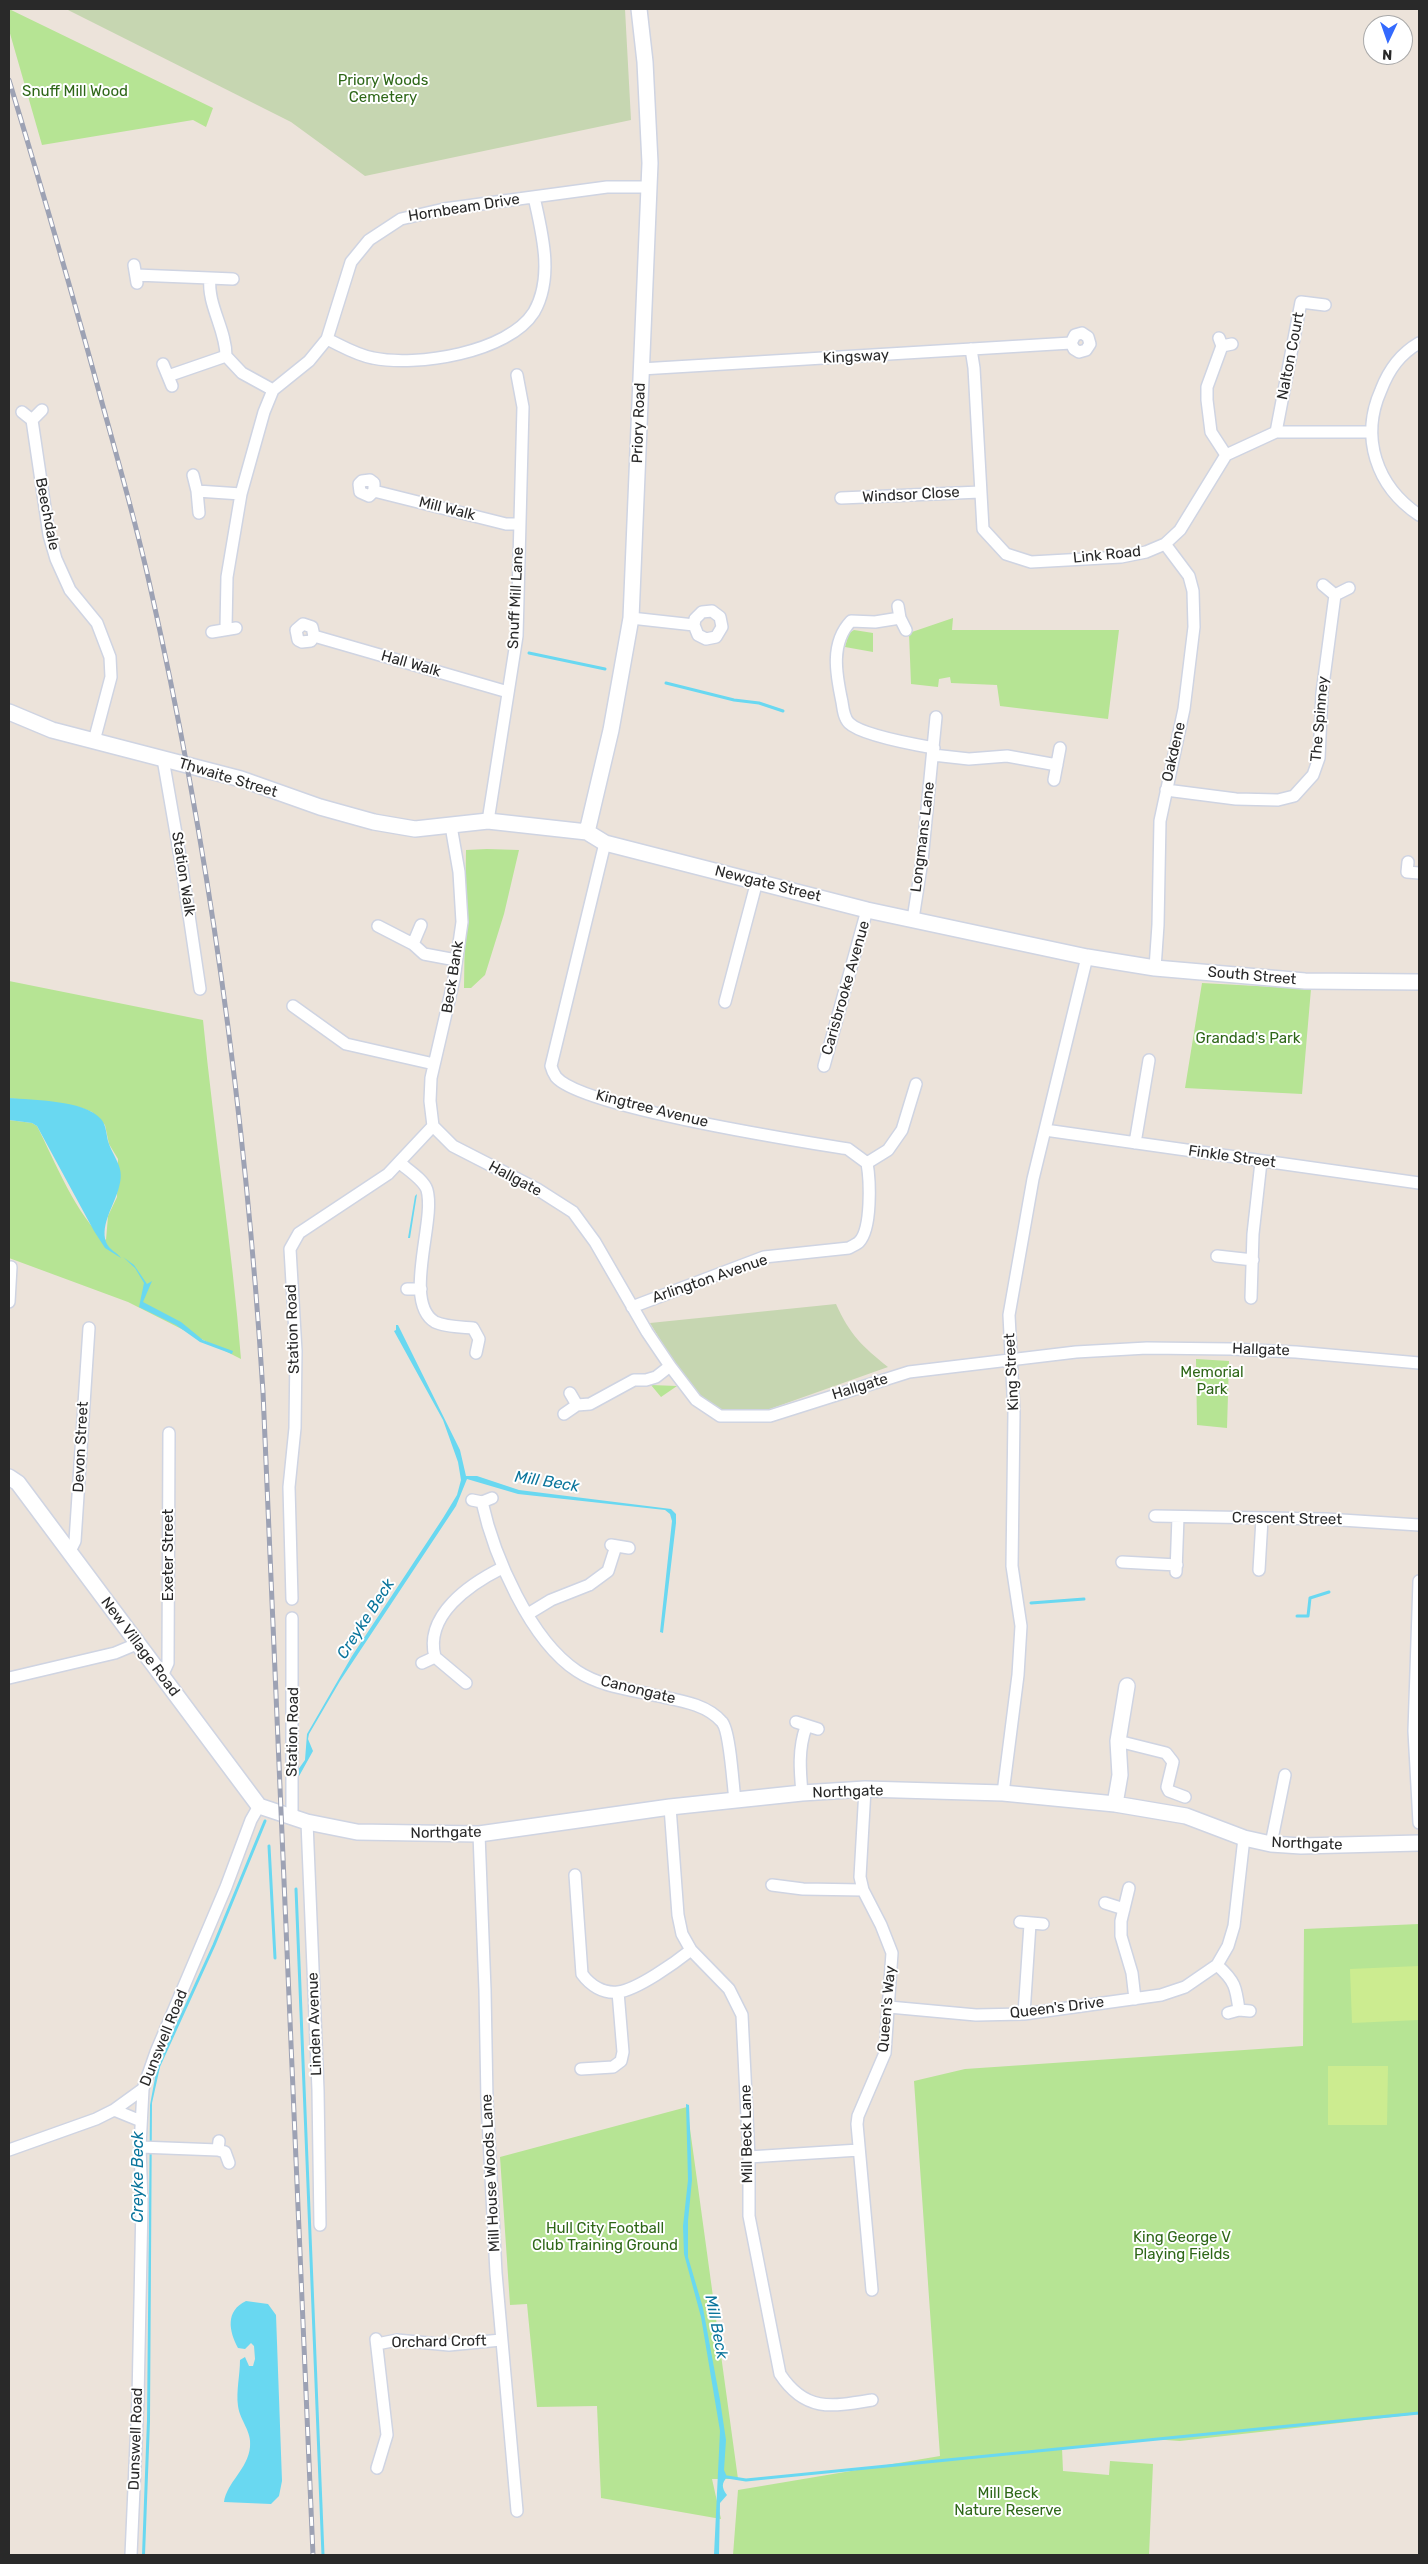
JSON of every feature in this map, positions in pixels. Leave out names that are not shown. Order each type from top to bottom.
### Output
[{"type":"street","name":"Priory Road","points":[[587,832],[612,730],[631,618],[649,187],[649,126],[644,39],[639,9]]},
{"type":"street","name":"Hornbeam Drive","points":[[212,632],[232,628],[227,577],[241,494],[264,412],[273,390],[309,361],[327,339],[351,262],[369,240],[401,218],[444,209],[607,187],[649,187]]},
{"type":"street","points":[[327,339],[364,355],[400,361],[462,354],[498,341],[516,330],[534,312],[544,282],[544,246],[534,197]]},
{"type":"street","points":[[136,275],[233,279]]},
{"type":"street","points":[[210,278],[209,289],[226,342],[226,356],[242,373],[273,390]]},
{"type":"street","name":"Nalton Court","points":[[1276,432],[1301,302],[1325,305]]},
{"type":"street","points":[[1224,342],[1207,387],[1207,400],[1211,432],[1226,455],[1276,432],[1370,432]]},
{"type":"street","name":"Kingsway","points":[[641,369],[1071,343]]},
{"type":"street","points":[[1419,343],[1405,352],[1387,374],[1376,401],[1370,432],[1375,456],[1386,482],[1400,500],[1419,515]]},
{"type":"street","name":"Link Road","points":[[971,349],[974,368],[980,492],[984,529],[1006,554],[1031,562],[1121,557],[1146,552],[1165,544],[1180,530],[1226,455]]},
{"type":"street","points":[[163,364],[170,381],[226,356]]},
{"type":"street","name":"Snuff Mill Lane","points":[[488,820],[517,636],[523,407],[517,375]]},
{"type":"street","points":[[22,412],[32,420],[42,410]]},
{"type":"street","name":"Beechdale","points":[[32,420],[49,535],[56,559],[70,590],[97,623],[110,657],[111,677],[94,741]]},
{"type":"street","points":[[193,475],[197,491],[198,513]]},
{"type":"street","points":[[197,491],[241,494]]},
{"type":"street","name":"Mill Walk","points":[[374,491],[506,524],[519,524]]},
{"type":"street","name":"Windsor Close","points":[[841,498],[980,492]]},
{"type":"street","name":"Oakdene","points":[[1155,968],[1158,926],[1160,821],[1184,709],[1194,627],[1193,591],[1189,576],[1165,544]]},
{"type":"street","points":[[1323,585],[1335,595],[1349,588]]},
{"type":"street","name":"The Spinney","points":[[1166,790],[1236,799],[1278,800],[1294,796],[1313,775],[1319,758],[1322,693],[1335,595]]},
{"type":"street","points":[[898,606],[900,618],[906,630]]},
{"type":"street","points":[[631,618],[694,625]]},
{"type":"street","points":[[900,618],[875,622],[851,621],[842,630],[836,669],[845,715],[850,724],[880,736],[969,760],[1007,756],[1057,765]]},
{"type":"street","name":"Hall Walk","points":[[314,636],[508,692]]},
{"type":"street","name":"Thwaite Street","points":[[9,712],[52,730],[241,780],[320,807],[374,822],[415,828],[451,826]]},
{"type":"street","name":"Longmans Lane","points":[[913,919],[922,861],[936,717]]},
{"type":"street","points":[[1054,780],[1060,748]]},
{"type":"street","name":"Station Walk","points":[[163,759],[200,989]]},
{"type":"street","name":"Newgate Street","points":[[451,826],[488,820],[587,832],[605,843],[867,910],[1087,957]]},
{"type":"street","name":"Beck Bank","points":[[433,1126],[430,1101],[434,1064],[454,979],[462,922],[460,872],[451,826]]},
{"type":"street","name":"Kingtree Avenue","points":[[605,843],[551,1066],[557,1078],[581,1091],[617,1103],[682,1118],[848,1149],[867,1163]]},
{"type":"street","points":[[1408,862],[1408,872],[1419,873]]},
{"type":"street","points":[[725,1002],[758,881]]},
{"type":"street","name":"Carisbrooke Avenue","points":[[824,1066],[867,910]]},
{"type":"street","points":[[413,944],[422,925]]},
{"type":"street","points":[[378,926],[413,944],[424,954],[456,960]]},
{"type":"street","name":"South Street","points":[[1087,957],[1155,968],[1305,981],[1419,982]]},
{"type":"street","name":"King Street","points":[[1003,1794],[1020,1650],[1021,1626],[1012,1566],[1014,1413],[1009,1315],[1033,1179],[1087,957]]},
{"type":"street","points":[[293,1006],[346,1044],[434,1064]]},
{"type":"street","points":[[1135,1143],[1149,1060]]},
{"type":"street","points":[[867,1163],[888,1150],[902,1130],[918,1092]]},
{"type":"street","name":"Station Road","points":[[292,1599],[289,1487],[294,1428],[296,1351],[290,1249],[299,1233],[374,1184],[400,1163],[433,1126]]},
{"type":"street","name":"Hallgate","points":[[433,1126],[453,1146],[537,1189],[573,1212],[595,1242],[632,1307],[670,1366],[696,1400],[720,1416],[770,1416],[909,1372],[1076,1352],[1156,1348],[1296,1352],[1419,1363]]},
{"type":"street","name":"Finkle Street","points":[[1044,1130],[1419,1183]]},
{"type":"street","points":[[1251,1298],[1253,1234],[1261,1162]]},
{"type":"street","points":[[400,1163],[426,1188],[430,1208],[420,1257],[422,1303],[427,1315],[437,1323],[473,1328],[479,1339],[476,1354]]},
{"type":"street","name":"Arlington Avenue","points":[[632,1307],[764,1258],[849,1248],[859,1242],[864,1233],[871,1183],[867,1163]]},
{"type":"street","points":[[1216,1256],[1253,1260]]},
{"type":"street","points":[[9,1302],[11,1267]]},
{"type":"street","points":[[407,1289],[422,1289]]},
{"type":"street","name":"Devon Street","points":[[69,1553],[75,1541],[85,1335]]},
{"type":"street","points":[[564,1414],[577,1405],[590,1404],[634,1380],[656,1377],[670,1366]]},
{"type":"street","points":[[570,1393],[577,1405]]},
{"type":"street","name":"Exeter Street","points":[[162,1676],[168,1663],[169,1432]]},
{"type":"street","name":"New Village Road","points":[[9,1477],[18,1484],[139,1643],[259,1806]]},
{"type":"street","name":"Canongate","points":[[482,1500],[488,1531],[502,1568],[528,1614],[554,1652],[577,1672],[601,1682],[710,1710],[724,1724],[735,1800]]},
{"type":"street","name":"Crescent Street","points":[[1155,1516],[1326,1519],[1419,1525]]},
{"type":"street","points":[[1122,1562],[1176,1569],[1178,1517]]},
{"type":"street","points":[[1259,1570],[1262,1519]]},
{"type":"street","points":[[528,1614],[551,1600],[589,1585],[608,1571],[613,1545],[629,1548]]},
{"type":"street","points":[[466,1683],[435,1657],[433,1638],[439,1622],[462,1591],[502,1568]]},
{"type":"street","points":[[1419,1581],[1417,1702],[1419,1823]]},
{"type":"street","name":"Station Road","points":[[292,1618],[292,1817]]},
{"type":"street","points":[[9,1678],[115,1652],[139,1643]]},
{"type":"street","points":[[422,1663],[435,1657]]},
{"type":"street","points":[[1115,1804],[1120,1775],[1118,1741],[1127,1686]]},
{"type":"street","points":[[802,1793],[800,1761],[801,1724],[818,1730]]},
{"type":"street","points":[[1118,1741],[1166,1752],[1173,1762],[1167,1787],[1169,1791],[1185,1797]]},
{"type":"street","points":[[1271,1844],[1285,1775]]},
{"type":"street","name":"Northgate","points":[[259,1806],[307,1822],[357,1832],[479,1834],[670,1807],[802,1793],[865,1789],[1003,1794],[1115,1804],[1186,1816],[1244,1838],[1271,1844],[1301,1846],[1419,1843]]},
{"type":"street","name":"Queen's Way","points":[[865,1789],[860,1877],[863,1890],[881,1925],[892,1953],[885,2053],[858,2116],[859,2150],[871,2291]]},
{"type":"street","name":"Dunswell Road","points":[[131,2555],[138,2391],[142,2203],[147,2147],[141,2121],[143,2089],[156,2052],[226,1887],[251,1820],[259,1806]]},
{"type":"street","name":"Mill Beck Lane","points":[[670,1807],[678,1915],[682,1934],[692,1950],[730,1988],[742,2015],[749,2157],[749,2216],[780,2374],[792,2392],[812,2403],[840,2406],[872,2400]]},
{"type":"street","name":"Linden Avenue","points":[[307,1822],[318,2081],[320,2225]]},
{"type":"street","name":"Mill House Woods Lane","points":[[479,1834],[487,2100],[501,2340],[517,2511]]},
{"type":"street","name":"Queen's Drive","points":[[889,2007],[976,2015],[1024,2014],[1085,2004],[1161,1995],[1185,1987],[1217,1965],[1228,1946],[1234,1926],[1244,1838]]},
{"type":"street","points":[[573,1883],[582,1974],[589,1984],[602,1990],[618,1992],[632,1988],[674,1964],[692,1950]]},
{"type":"street","points":[[772,1885],[803,1889],[863,1890]]},
{"type":"street","points":[[1129,1888],[1121,1936],[1132,1973],[1135,1999]]},
{"type":"street","points":[[1105,1903],[1124,1909]]},
{"type":"street","points":[[1024,2014],[1025,1923],[1043,1924]]},
{"type":"street","points":[[1217,1965],[1232,1978],[1236,1988],[1239,2012]]},
{"type":"street","points":[[593,2081],[587,2069],[613,2068],[620,2061],[623,2052],[618,1992]]},
{"type":"street","points":[[9,2150],[114,2110],[143,2089]]},
{"type":"street","points":[[114,2110],[141,2121]]},
{"type":"street","points":[[147,2147],[218,2145],[225,2152],[229,2163]]},
{"type":"street","points":[[749,2157],[859,2150]]},
{"type":"street","name":"Orchard Croft","points":[[377,2468],[387,2435],[380,2424],[376,2342],[398,2340],[449,2345],[501,2340]]},
{"type":"green space","name":"Snuff Mill Wood","points":[[9,9],[213,108],[206,127],[193,120],[42,145],[9,30]]},
{"type":"green space","name":"Priory Woods Cemetery","points":[[66,9],[625,9],[631,120],[365,176],[291,122]]},
{"type":"green space","points":[[953,618],[952,630],[1119,630],[1108,719],[1000,706],[997,685],[951,683],[950,677],[939,679],[938,687],[911,684],[909,633]]},
{"type":"green space","points":[[854,630],[873,633],[873,652],[845,647],[849,633]]},
{"type":"green space","points":[[466,850],[519,850],[504,914],[485,975],[471,988],[464,988]]},
{"type":"green space","points":[[9,981],[203,1020],[233,1274],[241,1359],[128,1302],[9,1258],[9,1120],[32,1123],[37,1126],[85,1218],[106,1240],[108,1216],[117,1197],[118,1159],[109,1144],[105,1125],[92,1112],[79,1107],[9,1098]]},
{"type":"green space","name":"Grandad's Park","points":[[1202,983],[1311,989],[1302,1094],[1185,1088]]},
{"type":"green space","points":[[836,1304],[852,1332],[871,1353],[888,1367],[767,1410],[719,1410],[699,1395],[674,1362],[650,1323]]},
{"type":"green space","name":"Memorial Park","points":[[1196,1359],[1229,1361],[1227,1428],[1197,1425]]},
{"type":"green space","points":[[651,1385],[677,1386],[661,1397]]},
{"type":"green space","name":"King George V Playing Fields","points":[[1419,1924],[1419,2414],[1180,2441],[1152,2439],[1062,2448],[1063,2471],[1109,2475],[1110,2461],[1153,2464],[1149,2555],[733,2555],[738,2490],[940,2456],[914,2081],[965,2069],[1303,2046],[1304,1929]]},
{"type":"green space","points":[[1419,1966],[1419,2020],[1352,2023],[1350,1969]]},
{"type":"green space","points":[[1328,2066],[1388,2066],[1387,2125],[1328,2125]]},
{"type":"green space","name":"Hull City Football Club Training Ground","points":[[687,2107],[738,2479],[712,2479],[721,2519],[601,2498],[597,2406],[537,2407],[527,2304],[510,2305],[500,2157]]},
{"type":"water","points":[[9,1098],[58,1102],[83,1108],[101,1119],[109,1144],[119,1164],[121,1175],[117,1194],[106,1221],[106,1242],[121,1258],[105,1248],[94,1231],[37,1126],[32,1123],[9,1120]]},
{"type":"water","points":[[417,1194],[410,1238],[408,1238],[415,1196]]},
{"type":"water","points":[[123,1257],[134,1265],[147,1284],[152,1281],[143,1302],[181,1322],[203,1340],[233,1351],[232,1354],[200,1342],[176,1325],[139,1307],[144,1283],[135,1268]]},
{"type":"water","points":[[396,1325],[398,1325],[460,1450],[466,1476],[477,1476],[519,1490],[671,1509],[676,1514],[663,1633],[660,1632],[672,1521],[670,1514],[665,1510],[518,1494],[467,1479],[456,1506],[340,1681],[309,1734],[308,1739],[313,1751],[298,1778],[295,1774],[305,1760],[307,1734],[352,1656],[457,1495],[461,1480],[458,1462],[443,1420],[394,1331],[396,1330]]},
{"type":"water","points":[[157,2067],[160,2067],[152,2103],[150,2421],[145,2555],[142,2555],[147,2420],[150,2105]]},
{"type":"water","points":[[686,2104],[689,2105],[692,2180],[688,2221],[688,2257],[703,2308],[726,2440],[724,2470],[727,2477],[723,2485],[727,2495],[720,2503],[719,2555],[714,2555],[720,2431],[701,2317],[684,2254],[683,2226],[688,2180]]},
{"type":"water","points":[[246,2301],[268,2304],[276,2315],[282,2481],[279,2496],[271,2504],[224,2502],[229,2488],[246,2462],[250,2447],[248,2431],[239,2411],[237,2395],[240,2360],[245,2357],[249,2366],[253,2366],[255,2359],[254,2346],[251,2343],[245,2349],[238,2348],[231,2328],[232,2316],[235,2310]]},
{"type":"waterway","points":[[529,653],[605,669]]},
{"type":"waterway","points":[[666,683],[734,700],[759,703],[783,711]]},
{"type":"waterway","points":[[1297,1616],[1308,1616],[1310,1598],[1329,1592]]},
{"type":"waterway","points":[[1031,1603],[1084,1599]]},
{"type":"waterway","name":"Creyke Beck","points":[[157,2070],[214,1945],[265,1821]]},
{"type":"waterway","points":[[269,1846],[275,1958]]},
{"type":"waterway","points":[[296,1889],[323,2555]]},
{"type":"waterway","points":[[727,2477],[746,2480],[1419,2413]]},
{"type":"railway","points":[[9,80],[81,327],[140,542],[150,586],[191,786],[208,886],[236,1088],[256,1290],[263,1392],[313,2555]]},
{"type":"water label","name":"Mill Beck","points":[[547,1482]]},
{"type":"water label","name":"Mill Beck","points":[[716,2327]]},
{"type":"park label","name":"Mill Beck Nature Reserve","points":[[1008,2502]]}]
